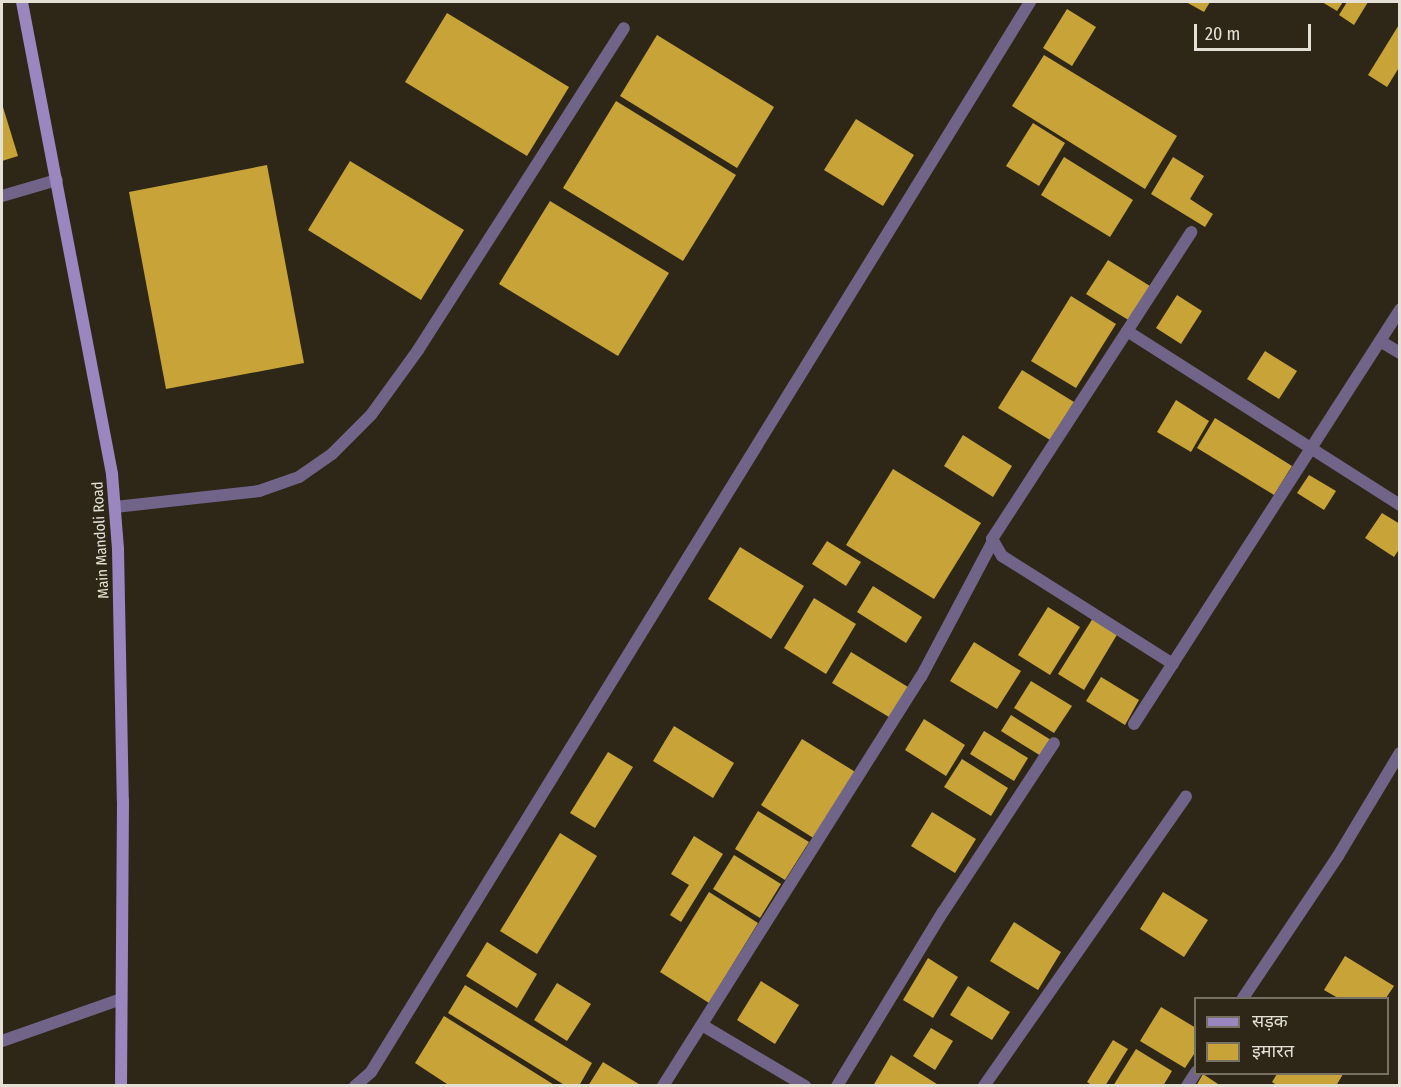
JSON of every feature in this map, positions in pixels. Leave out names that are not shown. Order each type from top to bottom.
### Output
[{"type":"street","name":"Main Mandoli Road","points":[[22,2],[57,180],[115,507],[123,789],[121,1086]]},
{"type":"street","points":[[355,1086],[371,1072],[1030,2]]},
{"type":"street","points":[[115,507],[259,491],[299,477],[332,454],[371,415],[418,350],[624,28]]},
{"type":"street","points":[[2,196],[57,180]]},
{"type":"street","points":[[663,1086],[921,677],[991,544],[996,530],[1191,232]]},
{"type":"street","points":[[1134,724],[1312,450],[1400,309]]},
{"type":"street","points":[[1127,331],[1400,505]]},
{"type":"street","points":[[1380,340],[1400,353]]},
{"type":"street","points":[[991,544],[1002,556],[1173,664]]},
{"type":"street","points":[[837,1086],[943,912],[1054,743]]},
{"type":"street","points":[[1244,997],[1338,856],[1400,753]]},
{"type":"street","points":[[984,1086],[1186,796]]},
{"type":"street","points":[[2,1041],[121,999]]},
{"type":"street","points":[[702,1024],[805,1086]]},
{"type":"building","points":[[1186,2],[1210,2],[1204,12]]},
{"type":"building","points":[[1322,2],[1343,2],[1337,11]]},
{"type":"building","points":[[1347,2],[1368,2],[1354,25],[1339,15]]},
{"type":"building","points":[[1067,9],[1096,27],[1072,66],[1043,48]]},
{"type":"building","points":[[447,13],[569,87],[527,156],[405,82]]},
{"type":"building","points":[[1400,23],[1400,66],[1387,87],[1368,75]]},
{"type":"building","points":[[657,35],[774,107],[737,168],[620,96]]},
{"type":"building","points":[[1044,55],[1177,136],[1145,189],[1012,106]]},
{"type":"building","points":[[616,101],[736,175],[683,261],[563,188]]},
{"type":"building","points":[[2,104],[18,156],[2,161]]},
{"type":"building","points":[[856,119],[914,155],[883,206],[824,170]]},
{"type":"building","points":[[1033,123],[1065,143],[1039,186],[1006,166]]},
{"type":"building","points":[[1064,157],[1133,200],[1110,237],[1041,195]]},
{"type":"building","points":[[1173,157],[1204,176],[1190,199],[1213,214],[1205,227],[1151,194]]},
{"type":"building","points":[[350,161],[464,230],[421,300],[308,230]]},
{"type":"building","points":[[267,165],[304,363],[166,389],[129,192]]},
{"type":"building","points":[[550,201],[669,273],[618,356],[499,284]]},
{"type":"building","points":[[1108,260],[1150,286],[1130,321],[1086,294]]},
{"type":"building","points":[[1177,295],[1202,311],[1181,344],[1156,328]]},
{"type":"building","points":[[1071,296],[1116,324],[1076,388],[1031,361]]},
{"type":"building","points":[[1265,351],[1297,371],[1279,399],[1247,379]]},
{"type":"building","points":[[1022,370],[1074,402],[1050,440],[998,408]]},
{"type":"building","points":[[1176,400],[1209,421],[1191,452],[1157,432]]},
{"type":"building","points":[[1215,418],[1292,466],[1274,495],[1197,448]]},
{"type":"building","points":[[963,435],[1012,466],[993,497],[944,466]]},
{"type":"building","points":[[893,469],[981,523],[934,599],[846,545]]},
{"type":"building","points":[[1309,475],[1336,491],[1324,510],[1297,493]]},
{"type":"building","points":[[1382,513],[1400,524],[1400,548],[1394,557],[1365,538]]},
{"type":"building","points":[[827,541],[861,562],[846,586],[812,564]]},
{"type":"building","points":[[740,547],[804,586],[771,639],[708,599]]},
{"type":"building","points":[[873,586],[922,617],[906,643],[857,612]]},
{"type":"building","points":[[814,598],[856,624],[826,674],[784,648]]},
{"type":"building","points":[[1048,607],[1080,627],[1050,675],[1018,655]]},
{"type":"building","points":[[1093,618],[1118,633],[1084,690],[1058,674]]},
{"type":"building","points":[[974,642],[1021,671],[997,709],[950,681]]},
{"type":"building","points":[[851,652],[908,687],[889,717],[832,683]]},
{"type":"building","points":[[1101,677],[1139,700],[1125,725],[1086,701]]},
{"type":"building","points":[[1031,681],[1072,706],[1054,733],[1014,708]]},
{"type":"building","points":[[1011,715],[1051,740],[1041,756],[1001,731]]},
{"type":"building","points":[[924,719],[965,745],[946,776],[905,750]]},
{"type":"building","points":[[674,726],[734,763],[713,798],[653,761]]},
{"type":"building","points":[[984,731],[1028,758],[1014,781],[970,754]]},
{"type":"building","points":[[802,739],[857,773],[815,839],[761,805]]},
{"type":"building","points":[[608,752],[633,767],[595,828],[570,813]]},
{"type":"building","points":[[962,759],[1008,788],[991,816],[944,787]]},
{"type":"building","points":[[758,811],[809,842],[785,880],[735,849]]},
{"type":"building","points":[[932,812],[976,839],[955,873],[911,846]]},
{"type":"building","points":[[560,833],[597,856],[537,954],[500,931]]},
{"type":"building","points":[[694,836],[723,854],[681,922],[670,915],[689,885],[671,874]]},
{"type":"building","points":[[734,855],[781,884],[760,918],[713,889]]},
{"type":"building","points":[[709,892],[758,923],[709,1003],[660,972]]},
{"type":"building","points":[[1163,892],[1208,920],[1184,957],[1140,929]]},
{"type":"building","points":[[1014,922],[1061,952],[1038,990],[990,961]]},
{"type":"building","points":[[487,942],[537,974],[517,1008],[466,976]]},
{"type":"building","points":[[1345,956],[1394,986],[1387,997],[1336,997],[1324,990]]},
{"type":"building","points":[[928,958],[958,977],[933,1018],[903,1000]]},
{"type":"building","points":[[761,981],[799,1005],[775,1044],[737,1020]]},
{"type":"building","points":[[557,983],[591,1004],[567,1041],[534,1020]]},
{"type":"building","points":[[465,985],[592,1063],[579,1086],[566,1086],[448,1013]]},
{"type":"building","points":[[968,986],[1010,1012],[992,1040],[950,1015]]},
{"type":"building","points":[[1161,1007],[1194,1027],[1194,1054],[1185,1068],[1140,1041]]},
{"type":"building","points":[[444,1016],[556,1086],[450,1086],[415,1063]]},
{"type":"building","points":[[931,1028],[953,1041],[935,1070],[913,1056]]},
{"type":"building","points":[[1113,1040],[1128,1049],[1105,1086],[1093,1086],[1087,1082]]},
{"type":"building","points":[[1136,1049],[1172,1071],[1163,1086],[1113,1086]]},
{"type":"building","points":[[891,1055],[940,1086],[873,1086]]},
{"type":"building","points":[[603,1062],[642,1086],[588,1086]]},
{"type":"building","points":[[1204,1075],[1221,1086],[1196,1086]]},
{"type":"building","points":[[1276,1075],[1342,1075],[1336,1086],[1278,1086],[1272,1082]]}]
